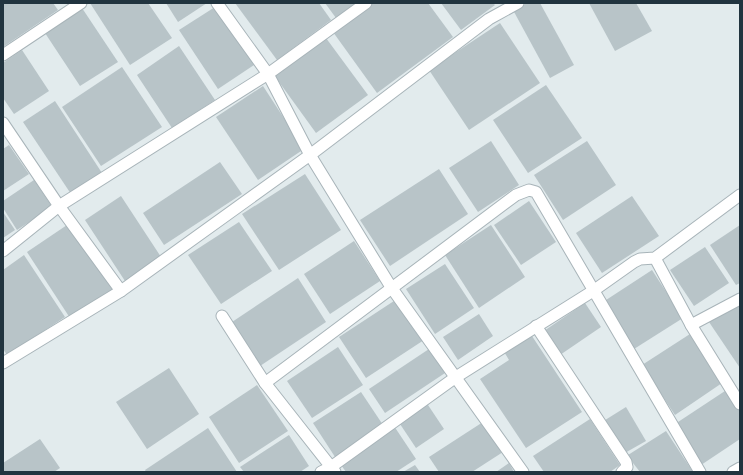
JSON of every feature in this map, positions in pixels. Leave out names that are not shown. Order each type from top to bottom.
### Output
[{"type":"street","points":[[3,54],[81,3]]},
{"type":"street","points":[[217,3],[268,74],[310,155],[391,287],[523,472]]},
{"type":"street","points":[[3,251],[59,206],[268,74],[366,3]]},
{"type":"street","points":[[3,363],[121,291],[310,155],[489,19],[503,6],[518,3]]},
{"type":"street","points":[[3,123],[59,206],[121,291]]},
{"type":"street","points":[[264,384],[391,287],[516,195],[530,190],[536,192],[700,472]]},
{"type":"street","points":[[321,472],[333,470],[456,377],[593,291],[634,262],[640,259],[655,258],[740,195]]},
{"type":"street","points":[[655,258],[691,325],[740,404]]},
{"type":"street","points":[[691,325],[740,299]]},
{"type":"street","points":[[222,316],[264,384],[333,470]]},
{"type":"street","points":[[536,326],[626,462],[627,467],[622,472]]},
{"type":"street","points":[[733,472],[740,468]]},
{"type":"building","points":[[3,3],[53,3],[58,10],[3,47]]},
{"type":"building","points":[[90,3],[148,3],[172,38],[130,65]]},
{"type":"building","points":[[166,3],[207,3],[178,22]]},
{"type":"building","points":[[235,3],[319,3],[331,20],[277,60]]},
{"type":"building","points":[[325,3],[356,3],[336,18]]},
{"type":"building","points":[[373,3],[428,3],[453,37],[377,93],[333,32]]},
{"type":"building","points":[[441,3],[493,3],[495,5],[461,30]]},
{"type":"building","points":[[527,3],[540,3],[574,65],[550,78],[513,10]]},
{"type":"building","points":[[589,3],[636,3],[652,31],[615,51]]},
{"type":"building","points":[[215,7],[254,65],[218,89],[179,30]]},
{"type":"building","points":[[82,8],[118,62],[80,86],[45,33]]},
{"type":"building","points":[[500,23],[540,83],[469,130],[429,70]]},
{"type":"building","points":[[326,38],[368,95],[316,133],[274,75]]},
{"type":"building","points":[[179,46],[215,100],[172,128],[137,75]]},
{"type":"building","points":[[22,50],[49,91],[14,114],[3,98],[3,63]]},
{"type":"building","points":[[122,67],[162,127],[101,166],[62,107]]},
{"type":"building","points":[[546,85],[582,138],[528,173],[493,120]]},
{"type":"building","points":[[263,86],[304,149],[258,180],[216,117]]},
{"type":"building","points":[[55,101],[102,173],[71,194],[23,122]]},
{"type":"building","points":[[491,141],[519,185],[478,212],[449,168]]},
{"type":"building","points":[[587,141],[616,185],[563,220],[534,175]]},
{"type":"building","points":[[9,145],[29,174],[3,191],[3,149]]},
{"type":"building","points":[[220,162],[242,194],[164,245],[143,213]]},
{"type":"building","points":[[439,169],[468,214],[390,266],[360,220]]},
{"type":"building","points":[[305,174],[341,230],[279,270],[242,214]]},
{"type":"building","points":[[34,180],[52,207],[17,230],[3,208],[3,201]]},
{"type":"building","points":[[121,196],[161,257],[125,281],[85,220]]},
{"type":"building","points":[[632,196],[659,236],[602,273],[576,233]]},
{"type":"building","points":[[529,201],[556,242],[521,265],[494,225]]},
{"type":"building","points":[[3,212],[15,230],[3,238]]},
{"type":"building","points":[[239,222],[272,271],[221,304],[188,255]]},
{"type":"building","points":[[70,223],[114,290],[70,318],[27,252]]},
{"type":"building","points":[[491,225],[525,277],[479,308],[445,255]]},
{"type":"building","points":[[740,225],[740,283],[736,285],[710,245]]},
{"type":"building","points":[[354,241],[380,281],[330,314],[304,274]]},
{"type":"building","points":[[705,247],[729,283],[694,306],[670,270]]},
{"type":"building","points":[[24,255],[65,317],[7,355],[3,349],[3,270]]},
{"type":"building","points":[[445,264],[474,308],[435,334],[406,289]]},
{"type":"building","points":[[652,270],[683,318],[634,349],[603,302]]},
{"type":"building","points":[[298,278],[326,322],[260,366],[232,322]]},
{"type":"building","points":[[397,299],[424,340],[366,378],[339,337]]},
{"type":"building","points":[[740,301],[740,368],[709,322]]},
{"type":"building","points":[[585,303],[601,327],[557,357],[541,333]]},
{"type":"building","points":[[479,314],[493,336],[458,360],[443,337]]},
{"type":"building","points":[[530,333],[582,412],[526,448],[480,379],[509,360],[503,350]]},
{"type":"building","points":[[690,334],[722,383],[675,415],[642,365]]},
{"type":"building","points":[[338,347],[363,385],[312,418],[287,381]]},
{"type":"building","points":[[429,349],[445,373],[385,413],[369,389]]},
{"type":"building","points":[[169,368],[199,414],[147,449],[116,402]]},
{"type":"building","points":[[257,385],[288,431],[239,463],[209,417]]},
{"type":"building","points":[[728,389],[740,407],[740,439],[701,465],[675,424]]},
{"type":"building","points":[[361,392],[385,428],[337,460],[313,423]]},
{"type":"building","points":[[426,402],[444,429],[416,448],[398,421]]},
{"type":"building","points":[[626,407],[646,441],[623,454],[602,422]]},
{"type":"building","points":[[590,419],[620,465],[610,472],[544,472],[533,456]]},
{"type":"building","points":[[483,422],[503,452],[472,472],[439,472],[429,457]]},
{"type":"building","points":[[394,426],[416,459],[396,472],[346,472],[339,462]]},
{"type":"building","points":[[208,428],[237,472],[146,472],[145,470]]},
{"type":"building","points":[[666,431],[693,472],[640,472],[633,463],[628,455]]},
{"type":"building","points":[[289,435],[309,466],[300,472],[244,472],[240,467]]},
{"type":"building","points":[[40,439],[60,468],[54,472],[3,472],[3,463]]},
{"type":"building","points":[[509,463],[514,472],[496,472]]},
{"type":"building","points":[[415,465],[420,472],[403,472]]}]
